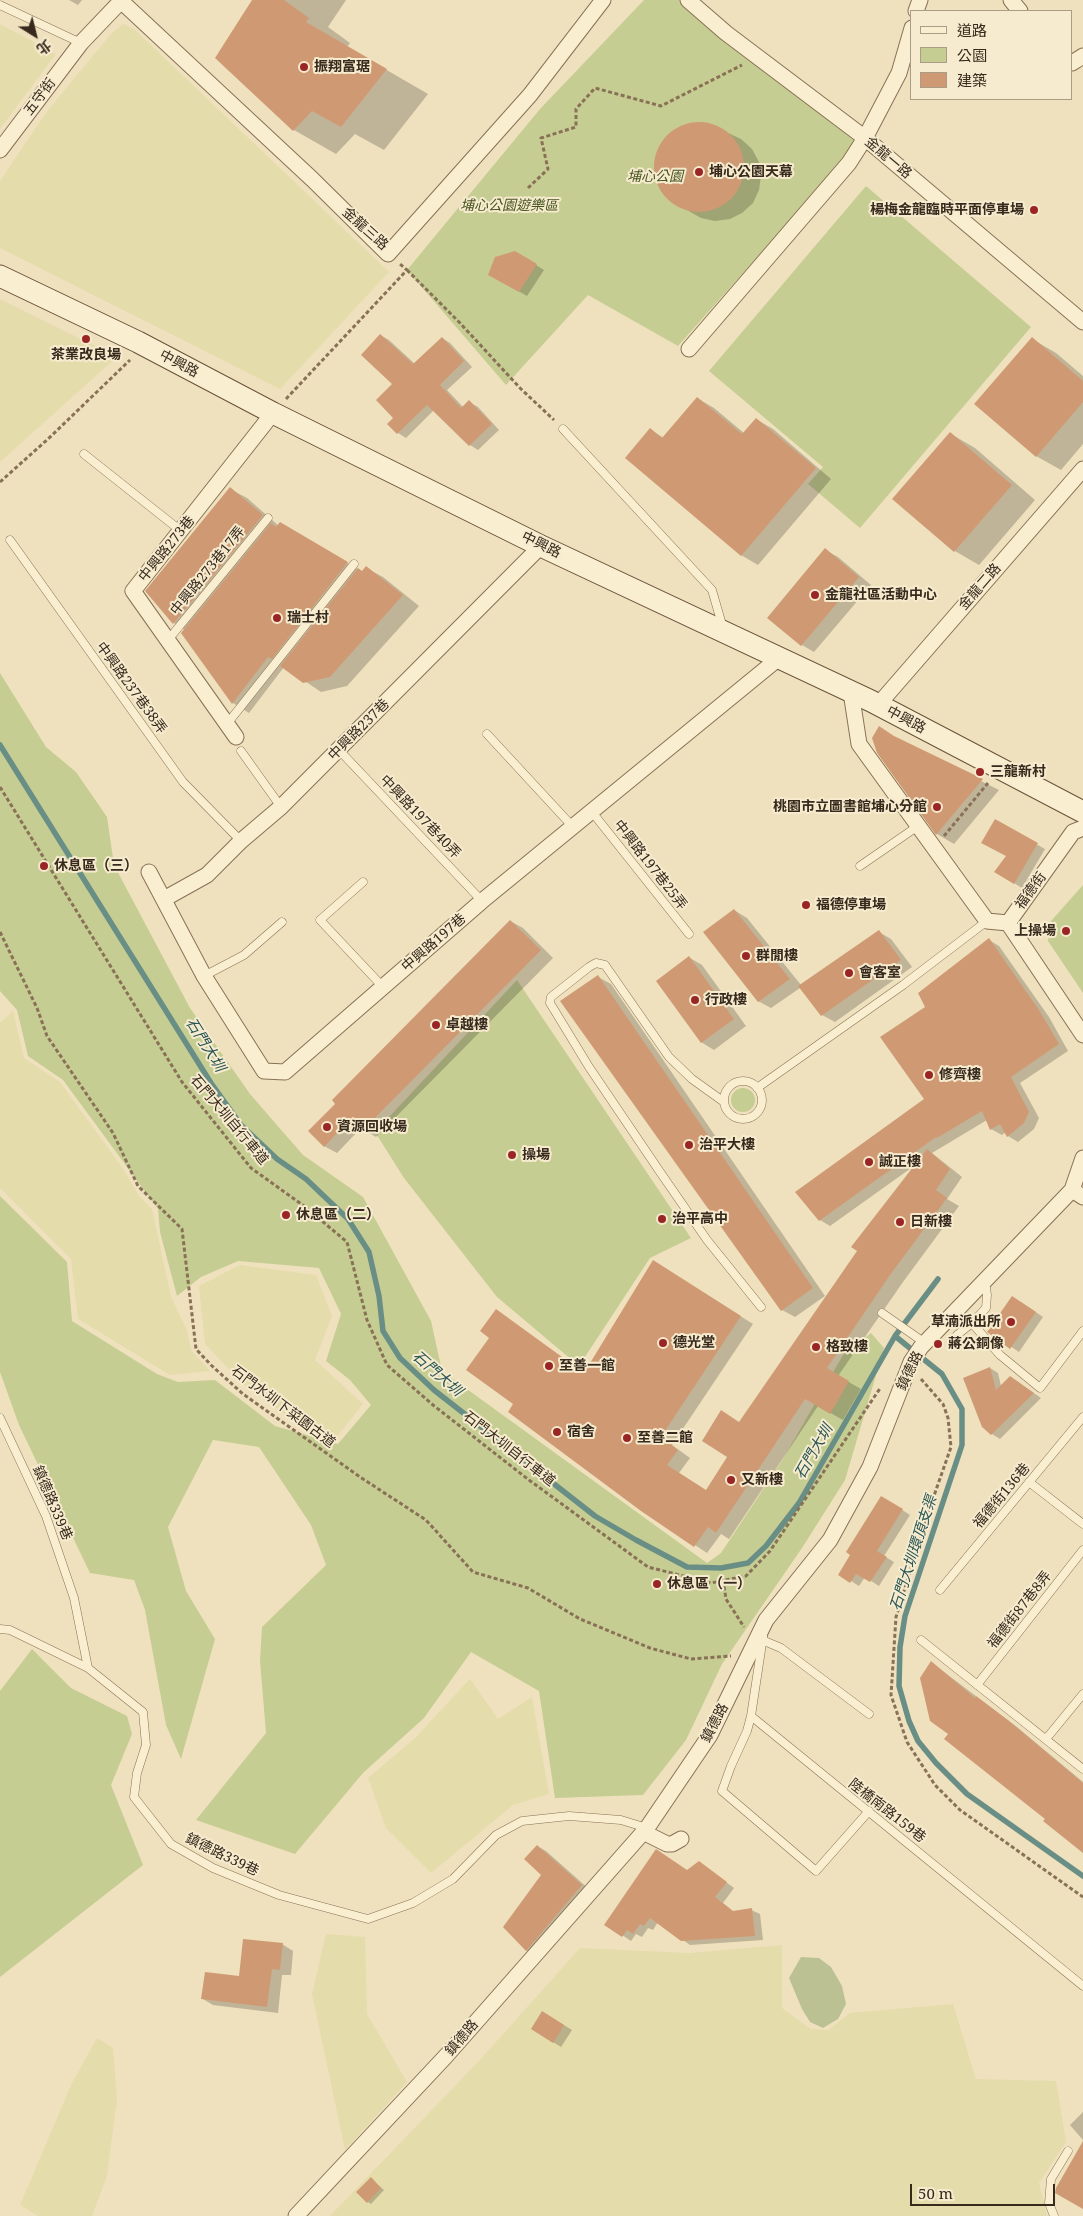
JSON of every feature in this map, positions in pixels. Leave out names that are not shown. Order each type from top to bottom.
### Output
[{"type":"street","name":"金龍三路","points":[[121,0],[388,254],[530,95],[603,0]]},
{"type":"street","name":"五守街","points":[[0,150],[81,42],[121,0]]},
{"type":"street","name":"金龍一路","points":[[688,0],[758,57],[865,138],[1083,322]]},
{"type":"street","points":[[1011,0],[1019,10]]},
{"type":"street","points":[[689,349],[849,163],[865,138],[899,73],[910,35]]},
{"type":"street","name":"中興路","points":[[0,276],[145,346],[273,413],[541,546],[878,705],[999,770],[1083,812]]},
{"type":"street","name":"中興路273巷","points":[[239,744],[227,724],[133,591],[273,413]]},
{"type":"street","name":"金龍二路","points":[[878,705],[1083,469]]},
{"type":"street","name":"中興路237巷","points":[[164,899],[207,875],[241,841],[281,807],[541,546]]},
{"type":"street","name":"中興路197巷","points":[[149,872],[204,976],[264,1071],[285,1072],[482,901],[779,658]]},
{"type":"street","points":[[851,692],[859,744],[987,921],[1008,923]]},
{"type":"street","name":"福德街","points":[[1083,828],[1073,832],[1008,923],[1083,1035]]},
{"type":"street","points":[[1077,1194],[1083,1158]]},
{"type":"street","name":"鎮德路","points":[[296,2216],[446,2056],[645,1830],[710,1735],[756,1646],[766,1620],[830,1540],[870,1467],[911,1362],[923,1345],[985,1281],[1077,1194]]},
{"type":"street","points":[[645,1830],[667,1844],[672,1844],[681,1839]]},
{"type":"lane","points":[[0,5],[81,42]]},
{"type":"lane","points":[[563,429],[712,590],[724,632]]},
{"type":"lane","points":[[84,454],[181,532]]},
{"type":"lane","name":"中興路273巷17弄","points":[[168,640],[268,518]]},
{"type":"lane","name":"中興路237巷38弄","points":[[10,540],[183,782],[241,841]]},
{"type":"lane","points":[[227,724],[354,564]]},
{"type":"lane","points":[[486,734],[573,827]]},
{"type":"lane","points":[[239,744],[281,807]]},
{"type":"lane","name":"中興路197巷40弄","points":[[339,750],[482,901]]},
{"type":"lane","name":"中興路197巷25弄","points":[[592,812],[689,934]]},
{"type":"lane","points":[[860,866],[918,826]]},
{"type":"lane","points":[[363,882],[320,920],[383,987]]},
{"type":"lane","points":[[757,1088],[904,985],[987,921]]},
{"type":"lane","points":[[204,976],[244,954],[282,922]]},
{"type":"lane","points":[[724,1102],[726,1090],[736,1082],[747,1082],[757,1088],[762,1100],[752,1116],[740,1119],[729,1113],[724,1102],[692,1079],[669,1057],[605,965],[596,963],[589,967],[551,997],[550,1002],[589,1067],[647,1153],[707,1240],[761,1307]]},
{"type":"lane","points":[[957,1335],[986,1308],[985,1281]]},
{"type":"lane","points":[[882,1313],[910,1332],[923,1345]]},
{"type":"lane","points":[[972,1323],[1000,1355],[1040,1388],[1083,1331]]},
{"type":"lane","name":"福德街136巷","points":[[940,1590],[1083,1417]]},
{"type":"lane","name":"鎮德路339巷","points":[[0,1418],[46,1516],[74,1598],[88,1668],[143,1712],[146,1745],[137,1773],[134,1796],[171,1844],[213,1868],[279,1895],[368,1919],[413,1903],[453,1879],[496,1835],[522,1821],[569,1816],[621,1820],[645,1830]]},
{"type":"lane","points":[[1029,1482],[1083,1524]]},
{"type":"lane","name":"福德街87巷8弄","points":[[978,1685],[1083,1550]]},
{"type":"lane","points":[[0,1629],[10,1630],[88,1668]]},
{"type":"lane","points":[[921,1640],[1083,1769]]},
{"type":"lane","points":[[869,1714],[781,1648],[756,1646],[751,1716],[747,1731],[730,1766],[722,1791],[816,1871],[869,1811]]},
{"type":"lane","points":[[1046,1739],[1083,1694]]},
{"type":"lane","name":"陸橋南路159巷","points":[[751,1716],[822,1776],[869,1811],[1083,1986]]},
{"type":"lane","points":[[1054,2216],[1049,2203],[1051,2179],[1068,2151]]},
{"type":"path","points":[[528,188],[548,169],[541,138],[576,126],[576,108],[596,88],[661,106],[758,57]]},
{"type":"path","points":[[388,254],[407,270],[460,323],[520,388],[563,429]]},
{"type":"path","points":[[273,413],[407,270]]},
{"type":"path","points":[[0,482],[145,346]]},
{"type":"path","points":[[934,848],[999,770]]},
{"type":"path","name":"石門大圳自行車道","points":[[0,787],[182,1082],[251,1168],[304,1206],[347,1242],[367,1320],[387,1365],[433,1405],[529,1480],[648,1567],[711,1583],[746,1576],[770,1551],[886,1380]]},
{"type":"path","name":"石門水圳下菜園古道","points":[[0,932],[36,1008],[47,1036],[113,1133],[138,1186],[182,1229],[196,1349],[211,1365],[243,1394],[360,1477],[426,1520],[473,1572],[528,1588],[580,1619],[650,1648],[691,1659],[756,1646]]},
{"type":"path","points":[[723,1580],[726,1599],[756,1646]]},
{"type":"shaded area","points":[[0,24],[56,54],[0,129]]},
{"type":"shaded area","points":[[123,24],[134,29],[389,272],[280,389],[0,248],[0,181],[45,114],[110,35]]},
{"type":"shaded area","points":[[0,299],[117,357],[1,461],[0,461]]},
{"type":"shaded area","points":[[13,1011],[24,1058],[60,1082],[124,1170],[139,1196],[152,1209],[171,1297],[187,1330],[191,1350],[210,1371],[170,1375],[78,1319],[71,1259],[0,1188],[0,1023]]},
{"type":"shaded area","points":[[240,1265],[316,1275],[332,1316],[315,1360],[363,1404],[336,1438],[304,1429],[244,1385],[205,1344],[199,1286]]},
{"type":"shaded area","points":[[470,1679],[498,1719],[532,1697],[549,1794],[513,1805],[431,1873],[386,1828],[368,1778],[415,1738]]},
{"type":"shaded area","points":[[326,1934],[365,1937],[367,2014],[407,2082],[345,2150],[312,1994]]},
{"type":"shaded area","points":[[782,1945],[782,2008],[811,2029],[828,2030],[850,2013],[953,2004],[976,2079],[1056,2081],[1066,2142],[1039,2183],[1047,2216],[330,2216],[478,2062],[580,1948],[689,1953]]},
{"type":"shaded area","points":[[97,2038],[113,2048],[117,2099],[107,2176],[92,2216],[38,2216],[20,2205],[72,2083]]},
{"type":"green space","name":"埔心公園","points":[[644,0],[688,0],[858,144],[678,346],[588,295],[506,385],[407,270],[540,109]]},
{"type":"green space","points":[[866,186],[1031,327],[860,528],[808,484],[823,467],[709,371]]},
{"type":"green space","points":[[0,673],[46,747],[76,772],[107,817],[114,865],[190,1008],[250,1094],[303,1155],[363,1197],[431,1321],[442,1371],[707,1563],[721,1553],[783,1459],[843,1355],[871,1333],[884,1348],[845,1480],[802,1548],[722,1664],[686,1740],[643,1795],[555,1798],[539,1691],[471,1652],[424,1718],[363,1773],[295,1854],[196,1820],[266,1733],[260,1661],[262,1627],[326,1565],[311,1525],[259,1447],[213,1440],[168,1527],[186,1591],[215,1639],[181,1759],[166,1725],[145,1610],[134,1580],[90,1573],[19,1425],[0,1372],[0,1196],[67,1262],[72,1321],[157,1374],[178,1382],[215,1380],[275,1426],[338,1444],[371,1405],[350,1380],[326,1361],[341,1314],[319,1268],[238,1261],[201,1277],[177,1296],[160,1232],[158,1209],[63,1080],[28,1056],[17,1010],[0,991]]},
{"type":"green space","name":"上操場","points":[[1083,885],[1083,993],[1048,941],[1051,921]]},
{"type":"green space","name":"操場","points":[[517,980],[691,1238],[650,1258],[579,1366],[497,1297],[404,1178],[375,1132]]},
{"type":"green space","points":[[743,1088],[751,1092],[755,1100],[751,1108],[743,1112],[735,1108],[731,1100],[735,1092]]},
{"type":"green space","points":[[32,1649],[71,1688],[127,1716],[132,1734],[111,1785],[143,1865],[0,1977],[0,1691]]},
{"type":"green space","points":[[801,1957],[819,1958],[831,1967],[842,1986],[846,2004],[838,2019],[823,2028],[810,2022],[802,2009],[789,1978]]},
{"type":"building","name":"振翔富琚","points":[[252,0],[284,0],[309,18],[306,22],[387,69],[341,127],[312,111],[293,131],[215,58]]},
{"type":"building","name":"埔心公園天幕","points":[[699,122],[716,125],[731,135],[741,150],[744,167],[741,184],[731,199],[716,209],[699,212],[682,209],[667,199],[657,184],[654,167],[657,150],[667,135],[682,125]]},
{"type":"building","points":[[515,251],[537,264],[519,292],[488,275],[495,257]]},
{"type":"building","points":[[380,334],[413,364],[442,337],[464,361],[440,385],[461,408],[469,400],[492,424],[469,446],[427,405],[397,434],[387,424],[393,418],[376,400],[392,384],[361,355]]},
{"type":"building","points":[[1032,337],[1083,381],[1083,402],[1036,457],[974,404]]},
{"type":"building","points":[[697,397],[742,434],[756,418],[816,468],[741,556],[625,458],[650,428],[662,438]]},
{"type":"building","points":[[950,432],[1012,485],[954,552],[892,499]]},
{"type":"building","points":[[230,487],[263,515],[173,624],[145,591]]},
{"type":"building","points":[[280,522],[348,562],[272,659],[268,657],[232,704],[181,633],[271,523],[276,527]]},
{"type":"building","name":"金龍社區活動中心","points":[[825,548],[859,577],[801,646],[767,618]]},
{"type":"building","name":"瑞士村","points":[[366,566],[403,595],[330,677],[303,683],[280,666],[358,568],[362,571]]},
{"type":"building","name":"桃園市立圖書館埔心分館","points":[[879,726],[894,736],[983,779],[936,835],[877,753],[872,738]]},
{"type":"building","points":[[995,819],[1038,843],[1014,884],[994,872],[1006,856],[981,843]]},
{"type":"building","name":"群閒樓","points":[[734,909],[790,979],[758,1002],[703,932]]},
{"type":"building","name":"卓越樓","points":[[510,920],[541,950],[362,1131],[350,1119],[324,1147],[308,1131],[335,1104],[332,1100]]},
{"type":"building","name":"會客室","points":[[879,930],[901,960],[821,1016],[798,986]]},
{"type":"building","points":[[989,938],[1039,1010],[1059,1044],[1011,1077],[1029,1112],[1024,1123],[1007,1137],[1000,1124],[990,1130],[982,1111],[936,1137],[819,1221],[795,1192],[924,1099],[880,1037],[925,1007],[918,993]]},
{"type":"building","name":"行政樓","points":[[689,956],[734,1019],[701,1043],[656,981]]},
{"type":"building","name":"治平大樓","points":[[598,975],[813,1288],[781,1311],[560,1001]]},
{"type":"building","points":[[927,1149],[950,1169],[936,1190],[947,1198],[890,1275],[827,1368],[849,1381],[830,1414],[805,1399],[716,1533],[708,1527],[694,1547],[641,1511],[508,1412],[513,1404],[466,1370],[489,1338],[480,1331],[496,1309],[584,1373],[653,1260],[741,1316],[661,1437],[678,1450],[667,1465],[706,1490],[727,1457],[702,1441],[721,1410],[739,1422],[857,1251],[851,1247]]},
{"type":"building","name":"草湳派出所","points":[[1012,1296],[1036,1312],[1010,1349],[987,1332]]},
{"type":"building","points":[[990,1367],[996,1390],[1010,1376],[1034,1393],[991,1435],[982,1427],[963,1378]]},
{"type":"building","points":[[881,1496],[903,1509],[877,1551],[887,1557],[870,1582],[856,1574],[850,1583],[838,1575],[850,1555],[846,1552]]},
{"type":"building","points":[[931,1661],[975,1698],[976,1696],[1009,1721],[1083,1783],[1083,1853],[1043,1821],[1045,1819],[944,1739],[948,1734],[930,1721],[920,1678]]},
{"type":"building","points":[[537,1845],[582,1885],[526,1951],[503,1927],[541,1875],[524,1859]]},
{"type":"building","points":[[656,1849],[687,1870],[699,1861],[727,1882],[715,1897],[733,1911],[752,1908],[755,1936],[681,1941],[650,1918],[644,1926],[640,1924],[633,1934],[627,1930],[622,1937],[604,1925]]},
{"type":"building","points":[[243,1939],[283,1943],[280,1970],[272,1969],[267,2007],[201,1999],[205,1972],[239,1976]]},
{"type":"building","points":[[542,2011],[564,2025],[553,2043],[531,2029]]},
{"type":"building","points":[[1083,2141],[1083,2209],[1055,2193]]},
{"type":"building","points":[[371,2177],[381,2188],[367,2203],[356,2192]]},
{"type":"waterway","name":"石門大圳","points":[[0,745],[211,1083],[241,1125],[277,1159],[306,1179],[348,1219],[369,1252],[379,1296],[383,1331],[400,1358],[434,1390],[595,1516],[636,1540],[687,1567],[721,1568],[748,1563],[766,1546],[799,1503],[895,1336],[938,1279]]},
{"type":"waterway","name":"石門大圳環頂支渠","points":[[895,1336],[942,1374],[962,1409],[962,1445],[905,1616],[900,1647],[899,1686],[909,1721],[918,1741],[936,1763],[967,1794],[1083,1876]]},
{"type":"place","name":"振翔富琚","points":[[304,67]]},
{"type":"place","name":"埔心公園天幕","points":[[699,172]]},
{"type":"place","name":"楊梅金龍臨時平面停車場","points":[[1034,210]]},
{"type":"place","name":"茶業改良場","points":[[86,339]]},
{"type":"place","name":"金龍社區活動中心","points":[[815,595]]},
{"type":"place","name":"瑞士村","points":[[277,618]]},
{"type":"place","name":"三龍新村","points":[[980,772]]},
{"type":"place","name":"桃園市立圖書館埔心分館","points":[[937,807]]},
{"type":"place","name":"休息區（三）","points":[[44,866]]},
{"type":"place","name":"福德停車場","points":[[806,905]]},
{"type":"place","name":"上操場","points":[[1066,931]]},
{"type":"place","name":"群閒樓","points":[[746,956]]},
{"type":"place","name":"會客室","points":[[849,973]]},
{"type":"place","name":"行政樓","points":[[695,1000]]},
{"type":"place","name":"卓越樓","points":[[436,1025]]},
{"type":"place","name":"修齊樓","points":[[929,1075]]},
{"type":"place","name":"資源回收場","points":[[327,1127]]},
{"type":"place","name":"治平大樓","points":[[689,1145]]},
{"type":"place","name":"操場","points":[[512,1155]]},
{"type":"place","name":"誠正樓","points":[[869,1162]]},
{"type":"place","name":"休息區（二）","points":[[286,1215]]},
{"type":"place","name":"治平高中","points":[[662,1219]]},
{"type":"place","name":"日新樓","points":[[900,1222]]},
{"type":"place","name":"草湳派出所","points":[[1011,1322]]},
{"type":"place","name":"德光堂","points":[[663,1343]]},
{"type":"place","name":"蔣公銅像","points":[[938,1344]]},
{"type":"place","name":"格致樓","points":[[816,1347]]},
{"type":"place","name":"至善一館","points":[[549,1366]]},
{"type":"place","name":"宿舍","points":[[557,1432]]},
{"type":"place","name":"至善二館","points":[[627,1438]]},
{"type":"place","name":"又新樓","points":[[731,1480]]},
{"type":"place","name":"休息區（一）","points":[[657,1584]]},
{"type":"park label","name":"埔心公園遊樂區","points":[[509,206]]}]
